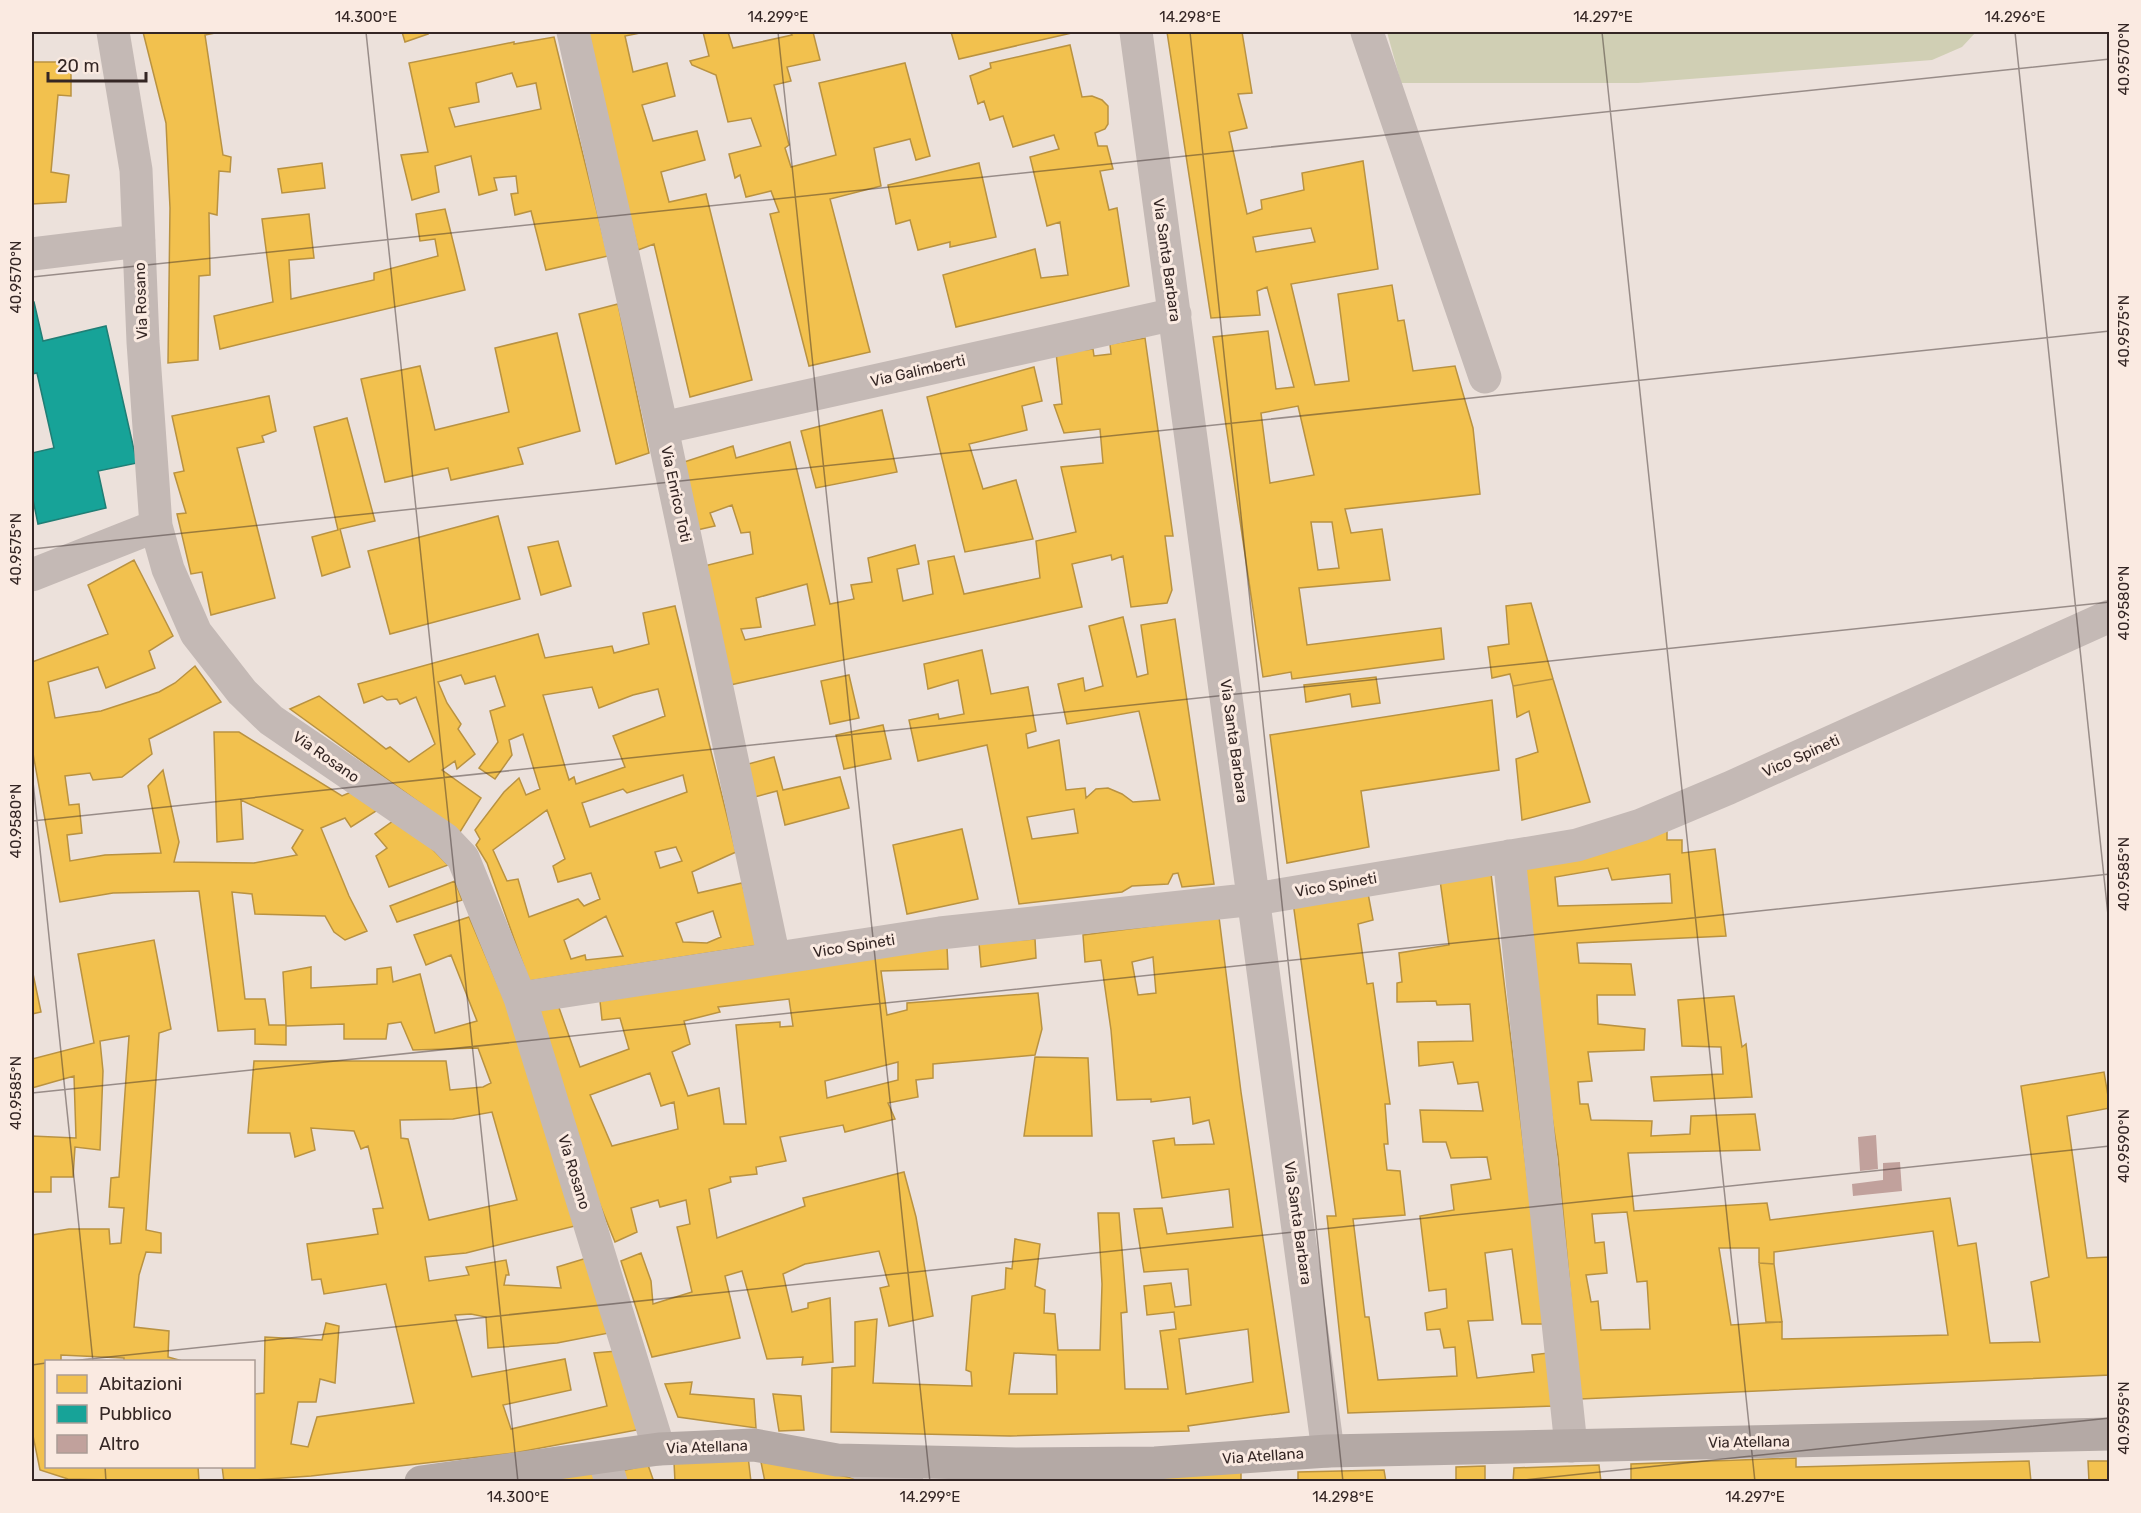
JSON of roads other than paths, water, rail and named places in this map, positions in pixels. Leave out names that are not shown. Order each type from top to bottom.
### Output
[{"type":"main road","name":"Via Atellana","points":[[421,1482],[607,1470],[659,1449],[754,1445],[837,1460],[1017,1464],[1155,1463],[1328,1451],[2109,1434]]},
{"type":"street","name":"Via Rosano","points":[[113,32],[136,170],[156,526],[168,569],[196,633],[242,692],[271,720],[445,839],[463,858],[520,998],[659,1449]]},
{"type":"street","name":"Via Enrico Toti","points":[[573,32],[662,428],[774,958]]},
{"type":"street","name":"Via Santa Barbara","points":[[1136,32],[1256,899],[1328,1451]]},
{"type":"street","points":[[1367,32],[1485,377]]},
{"type":"street","points":[[32,254],[139,241]]},
{"type":"street","name":"Via Galimberti","points":[[662,428],[1175,314]]},
{"type":"street","points":[[32,575],[156,526]]},
{"type":"street","name":"Vico Spineti","points":[[520,998],[940,933],[1256,899],[1577,845],[1641,825],[1740,783],[2109,616]]},
{"type":"street","points":[[1509,856],[1571,1446]]},
{"type":"street","points":[[852,1460],[907,1482]]}]
